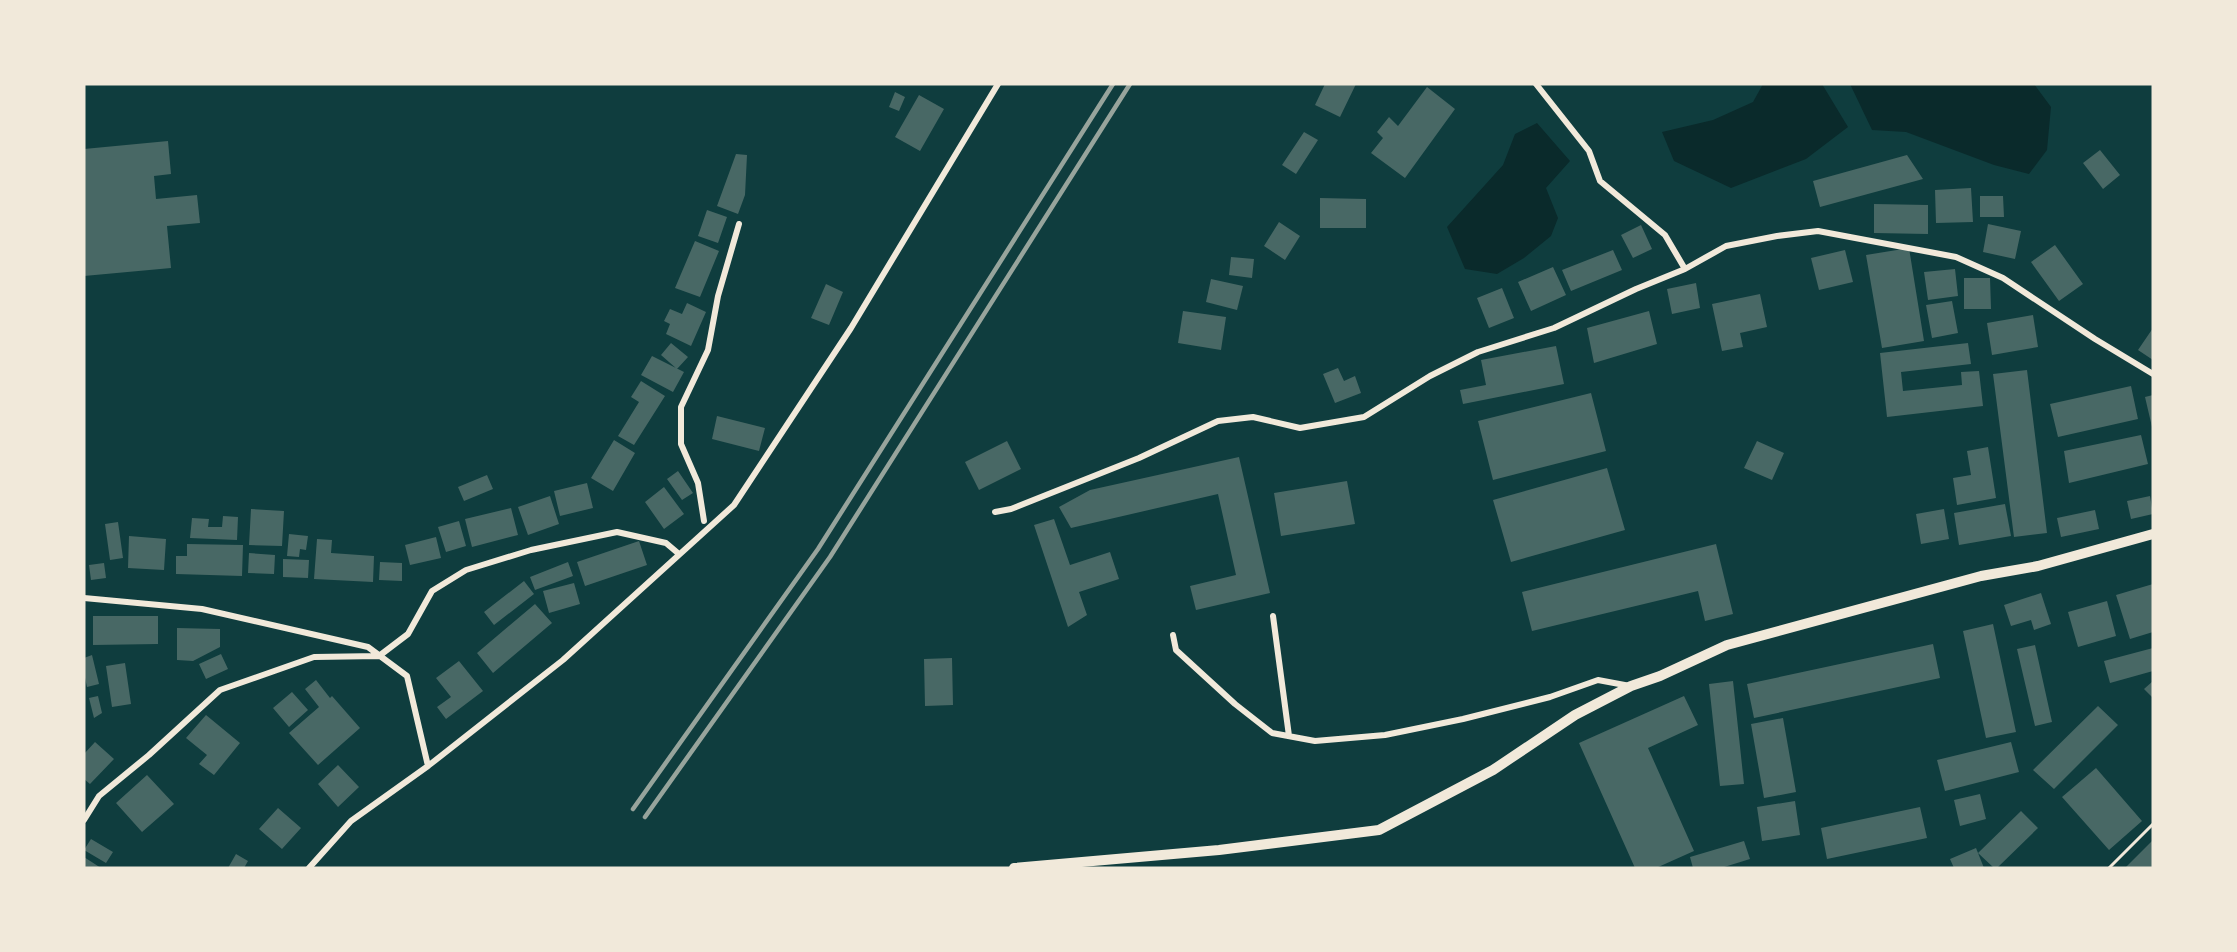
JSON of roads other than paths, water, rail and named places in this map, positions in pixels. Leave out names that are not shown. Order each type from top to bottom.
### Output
[{"type":"street","points":[[309,868],[351,821],[428,765],[563,660],[734,505],[851,328],[998,84]]},
{"type":"street","points":[[1536,84],[1588,151],[1600,182],[1665,235],[1685,269]]},
{"type":"street","points":[[704,521],[698,483],[681,444],[681,407],[708,350],[718,296],[739,224]]},
{"type":"street","points":[[995,512],[1011,509],[1108,471],[1218,421],[1253,417],[1300,428],[1364,417],[1430,376],[1478,352],[1554,328],[1636,289],[1685,269],[1726,246],[1818,231],[1956,257],[2003,278],[2094,339],[2153,374]]},
{"type":"street","points":[[84,820],[99,796],[149,755],[220,690],[314,657],[379,656],[408,634],[432,591],[466,570],[531,550],[617,532],[666,543],[679,554]]},
{"type":"street","points":[[1014,868],[1219,850],[1379,830],[1493,770],[1575,715],[1631,686],[1660,676],[1726,645],[1981,576],[2038,566],[2153,534]]},
{"type":"street","points":[[84,598],[202,609],[368,647],[407,676],[428,765]]},
{"type":"street","points":[[1273,616],[1288,736]]},
{"type":"street","points":[[1173,634],[1176,650],[1235,704],[1272,733],[1315,741],[1386,735],[1550,697],[1598,680],[1631,686]]},
{"type":"water","points":[[1763,84],[1822,84],[1848,127],[1806,159],[1731,188],[1674,161],[1662,132],[1713,120],[1753,102]]},
{"type":"water","points":[[1850,84],[2034,84],[2051,107],[2047,150],[2029,174],[1994,165],[1906,132],[1872,130]]},
{"type":"water","points":[[1537,123],[1570,161],[1546,188],[1558,218],[1551,236],[1524,258],[1497,274],[1465,269],[1447,227],[1503,165],[1515,134]]},
{"type":"railway","points":[[633,809],[818,549],[1113,84]]},
{"type":"railway","points":[[645,817],[830,557],[1130,84]]}]
